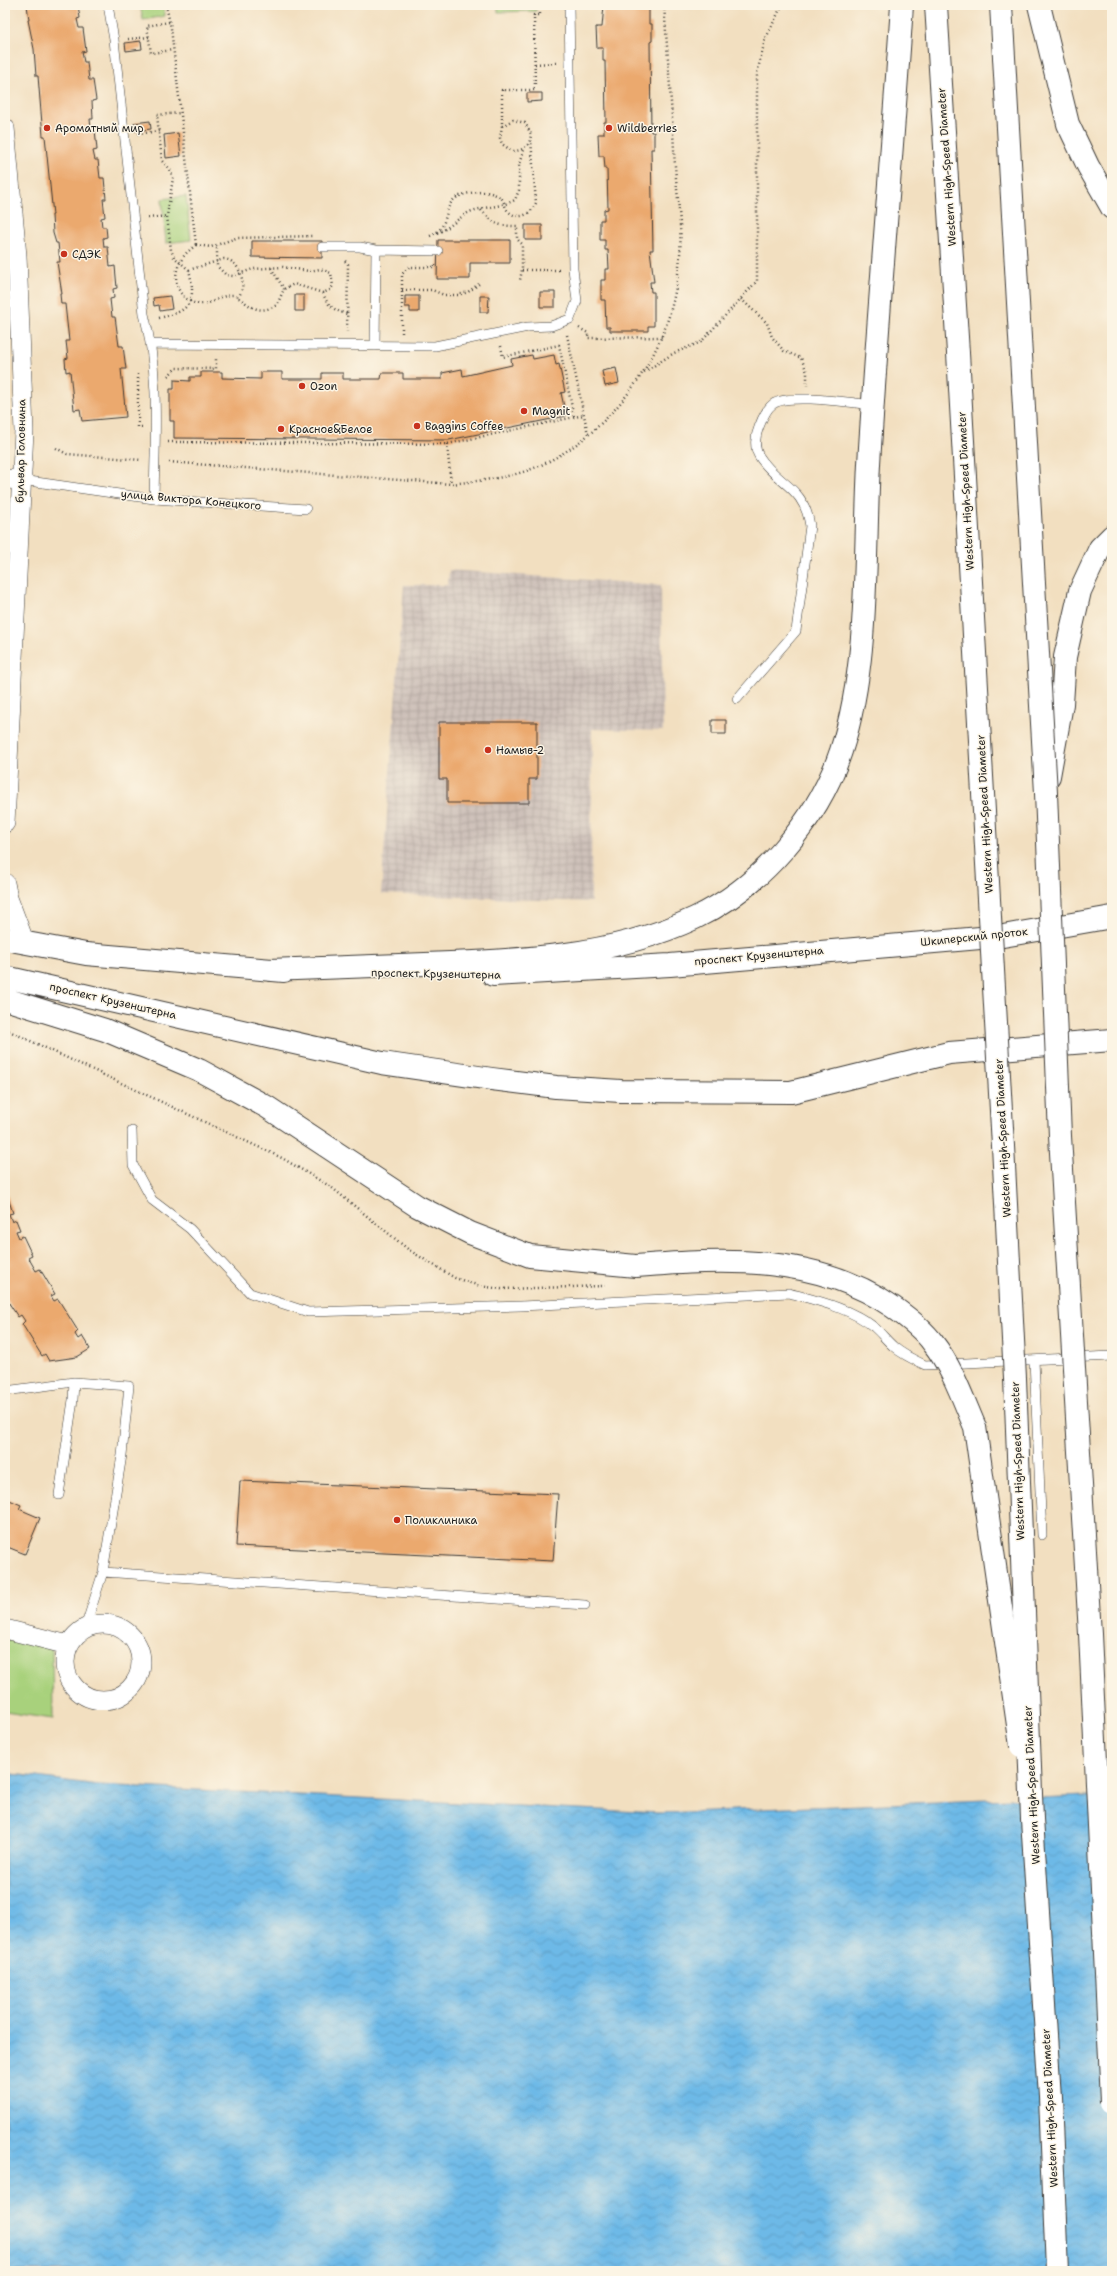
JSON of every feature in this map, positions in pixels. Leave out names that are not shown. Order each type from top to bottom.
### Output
[{"type":"main road","points":[[270,970],[510,961],[626,942],[696,917],[730,896],[761,872],[797,836],[827,786],[840,753],[855,703],[862,633],[873,405],[902,5]]},
{"type":"main road","name":"Western High-Speed Diameter","points":[[936,5],[959,361],[1003,1146],[1015,1378],[1032,1819],[1050,2097],[1057,2271]]},
{"type":"main road","points":[[1001,5],[1046,793],[1060,1136],[1091,1666],[1112,2102]]},
{"type":"main road","points":[[1039,5],[1068,124],[1088,166],[1112,208]]},
{"type":"main road","points":[[1046,793],[1062,704],[1065,657],[1080,591],[1100,548],[1112,536]]},
{"type":"main road","name":"Шкиперский проток","points":[[868,946],[1003,936],[1112,917]]},
{"type":"main road","name":"проспект Крузенштерна","points":[[15,941],[86,954],[270,970],[512,976],[670,965],[868,946]]},
{"type":"main road","name":"проспект Крузенштерна","points":[[5,977],[382,1063],[556,1087],[621,1091],[790,1092],[949,1053],[1112,1040]]},
{"type":"main road","points":[[5,999],[105,1030],[199,1070],[267,1107],[417,1206],[470,1233],[530,1256],[636,1266],[702,1261],[745,1261],[788,1265],[834,1278],[873,1294],[906,1317],[933,1343],[955,1380],[975,1427],[1032,1819]]},
{"type":"street","name":"бульвар Головнина","points":[[5,128],[17,256],[24,431],[13,480],[5,823]]},
{"type":"street","points":[[5,883],[15,941]]},
{"type":"street","points":[[96,1624],[108,1624],[120,1628],[130,1635],[137,1645],[140,1656],[140,1668],[137,1680],[120,1696],[108,1700],[97,1700],[80,1693],[69,1680],[65,1668],[65,1656],[68,1645],[75,1636],[85,1628],[96,1624]]},
{"type":"street","points":[[5,1629],[68,1645]]},
{"type":"lane","points":[[108,5],[114,40],[146,322],[152,344],[155,370],[154,499]]},
{"type":"lane","points":[[152,344],[435,346],[528,327],[562,323],[570,319],[577,301],[573,270],[569,5]]},
{"type":"lane","points":[[324,247],[360,247],[376,250],[436,251]]},
{"type":"lane","points":[[375,346],[376,250]]},
{"type":"lane","points":[[737,699],[796,631],[810,526],[808,512],[801,497],[772,471],[758,455],[755,436],[762,417],[773,404],[791,399],[808,399],[873,405]]},
{"type":"lane","name":"улица Виктора Конецкого","points":[[13,480],[154,499],[306,509]]},
{"type":"lane","points":[[132,1131],[133,1166],[152,1200],[190,1229],[250,1293],[308,1312],[522,1306],[789,1293],[819,1301],[850,1313],[874,1327],[894,1347],[908,1358],[925,1365],[1112,1356]]},
{"type":"lane","points":[[1034,1360],[1042,1535]]},
{"type":"lane","points":[[5,1391],[74,1382],[129,1386],[122,1455],[103,1572],[85,1628]]},
{"type":"lane","points":[[59,1496],[73,1400],[74,1382]]},
{"type":"lane","points":[[103,1572],[585,1605]]},
{"type":"path","points":[[166,5],[173,50],[196,245]]},
{"type":"path","points":[[524,149],[512,151],[506,149],[500,138],[502,126],[502,90],[535,90],[534,15],[540,15],[540,5]]},
{"type":"path","points":[[56,448],[67,454],[451,484],[482,481],[526,471],[560,455],[588,434],[616,407],[644,372],[662,337],[673,300],[680,254],[664,5]]},
{"type":"path","points":[[644,372],[674,353],[701,342],[757,281],[757,73],[765,40],[782,5]]},
{"type":"path","points":[[169,22],[147,26],[151,53],[173,50]]},
{"type":"path","points":[[114,40],[149,37]]},
{"type":"path","points":[[535,64],[570,63]]},
{"type":"path","points":[[146,322],[181,312],[187,308],[190,302],[192,289],[189,270],[174,257],[171,250],[167,216],[173,178],[170,169],[162,161],[158,115],[180,113]]},
{"type":"path","points":[[437,233],[442,228],[449,204],[454,198],[463,194],[487,192],[495,194],[502,199],[505,206],[514,215],[521,216],[533,210],[536,203],[529,128],[525,123],[513,120],[502,126]]},
{"type":"path","points":[[125,135],[159,131]]},
{"type":"path","points":[[422,236],[430,236],[448,229],[472,211],[505,206],[515,200],[518,196],[519,164],[524,149],[531,140]]},
{"type":"path","points":[[481,209],[492,222],[502,226],[517,226],[517,239],[522,244],[522,270],[520,280]]},
{"type":"path","points":[[134,220],[167,216]]},
{"type":"path","points":[[196,245],[204,248],[236,238],[314,236]]},
{"type":"path","points":[[196,245],[180,262],[176,271],[178,288],[183,297],[190,302],[210,304],[229,294],[238,297],[249,306],[259,310],[270,309],[278,304],[284,289],[298,284],[323,293],[330,290],[333,286],[331,273],[327,270],[309,271],[283,267],[253,270],[240,275],[226,274],[221,271],[216,261],[217,245]]},
{"type":"path","points":[[324,247],[326,257],[341,257],[348,264],[347,345]]},
{"type":"path","points":[[402,346],[402,274],[409,267],[435,267],[436,251]]},
{"type":"path","points":[[189,270],[216,261],[230,259],[235,263],[244,288],[238,297]]},
{"type":"path","points":[[270,268],[284,289]]},
{"type":"path","points":[[522,270],[573,270]]},
{"type":"path","points":[[402,290],[432,290],[444,295],[458,295],[468,292],[479,284]]},
{"type":"path","points":[[323,293],[327,303],[335,310],[347,314]]},
{"type":"path","points":[[741,299],[767,323],[772,337],[784,351],[801,358],[807,372],[808,399]]},
{"type":"path","points":[[562,323],[568,338],[588,434]]},
{"type":"path","points":[[588,333],[588,338],[662,337]]},
{"type":"path","points":[[502,352],[503,357],[558,345],[574,418]]},
{"type":"path","points":[[166,378],[176,368],[216,369],[216,364]]},
{"type":"path","points":[[138,374],[138,414]]},
{"type":"path","points":[[166,442],[447,444],[584,415]]},
{"type":"path","points":[[447,444],[451,484]]},
{"type":"shaded area","points":[[449,570],[661,585],[663,731],[592,729],[591,902],[381,894],[404,585],[448,585]]},
{"type":"green space","points":[[140,5],[163,5],[165,16],[143,20]]},
{"type":"green space","points":[[498,5],[536,5],[536,11],[498,12]]},
{"type":"green space","points":[[186,196],[191,240],[166,243],[162,199]]},
{"type":"green space","points":[[5,1639],[52,1648],[53,1719],[5,1712]]},
{"type":"water","points":[[5,1773],[99,1785],[660,1813],[1112,1795],[1112,2271],[5,2271]]},
{"type":"building","points":[[27,5],[78,5],[80,18],[77,19],[79,28],[83,28],[86,51],[82,52],[84,62],[87,62],[89,80],[93,80],[96,100],[92,101],[93,119],[90,119],[91,129],[95,129],[97,150],[93,151],[95,160],[98,160],[100,178],[104,178],[106,199],[103,199],[105,217],[101,218],[102,227],[106,227],[107,237],[103,238],[104,247],[108,247],[110,267],[115,266],[117,288],[113,289],[114,298],[110,299],[112,317],[115,317],[119,346],[123,346],[126,369],[121,369],[126,417],[82,421],[80,409],[74,410],[70,371],[66,372],[65,359],[68,358],[66,341],[69,341],[65,304],[61,304],[60,294],[62,294],[57,262],[60,262],[58,243],[56,243],[53,233],[53,215],[45,136],[43,136],[38,76],[36,76],[34,49],[28,20]]},
{"type":"building","points":[[604,5],[649,5],[649,24],[652,24],[652,41],[650,42],[651,132],[654,132],[654,149],[651,149],[653,250],[650,250],[654,282],[650,282],[651,292],[654,292],[654,326],[648,326],[648,331],[610,331],[610,327],[606,327],[605,300],[601,300],[601,280],[605,280],[605,269],[609,269],[608,250],[605,250],[605,240],[600,240],[600,220],[604,220],[604,210],[608,209],[607,169],[605,169],[604,156],[599,156],[598,134],[604,134],[604,122],[606,122],[605,61],[603,61],[603,48],[597,48],[596,27],[602,27]]},
{"type":"building","points":[[141,41],[142,49],[126,51],[125,43]]},
{"type":"building","points":[[527,93],[542,93],[542,101],[527,102]]},
{"type":"building","points":[[150,121],[151,129],[135,131],[134,123]]},
{"type":"building","points":[[178,133],[181,156],[166,158],[164,135]]},
{"type":"building","points":[[525,225],[542,225],[542,240],[525,240]]},
{"type":"building","points":[[438,240],[510,240],[510,263],[470,263],[470,279],[437,279]]},
{"type":"building","points":[[252,241],[322,241],[322,258],[252,257]]},
{"type":"building","points":[[540,292],[555,292],[555,307],[540,307]]},
{"type":"building","points":[[295,295],[304,295],[304,311],[295,311]]},
{"type":"building","points":[[170,296],[172,309],[160,311],[159,305],[154,306],[153,298]]},
{"type":"building","points":[[405,296],[419,296],[419,312],[410,312],[410,307],[405,307]]},
{"type":"building","points":[[480,296],[489,296],[488,312],[480,312]]},
{"type":"building","points":[[532,355],[533,359],[554,355],[556,365],[559,364],[565,392],[561,393],[566,416],[449,440],[174,438],[174,421],[170,421],[170,389],[174,389],[174,380],[190,381],[190,377],[201,377],[201,372],[222,372],[222,378],[261,379],[261,372],[282,372],[282,379],[322,379],[322,373],[343,373],[343,379],[381,379],[382,373],[403,373],[403,379],[442,379],[442,373],[462,369],[463,376],[512,365],[511,359]]},
{"type":"building","points":[[616,368],[619,383],[605,386],[602,371]]},
{"type":"building","points":[[712,720],[726,720],[726,734],[712,734]]},
{"type":"building","name":"Намыв-2","points":[[439,722],[537,722],[537,779],[529,779],[529,803],[447,803],[447,779],[439,779]]},
{"type":"building","points":[[5,1195],[7,1195],[13,1213],[9,1214],[12,1222],[16,1220],[20,1230],[16,1231],[19,1238],[23,1236],[32,1255],[28,1257],[36,1271],[40,1269],[55,1294],[51,1296],[54,1301],[58,1299],[78,1331],[75,1334],[78,1339],[82,1336],[90,1349],[77,1357],[49,1361],[45,1354],[42,1356],[22,1324],[25,1321],[21,1315],[18,1317],[5,1297]]},
{"type":"building","name":"Поликлиника","points":[[240,1481],[558,1494],[553,1561],[236,1546]]},
{"type":"building","points":[[5,1498],[21,1505],[19,1509],[40,1518],[25,1554],[5,1546]]},
{"type":"place","name":"Ароматный мир","points":[[47,128]]},
{"type":"place","name":"Wildberries","points":[[609,128]]},
{"type":"place","name":"СДЭК","points":[[64,254]]},
{"type":"place","name":"Ozon","points":[[302,386]]},
{"type":"place","name":"Magnit","points":[[524,411]]},
{"type":"place","name":"Baggins Coffee","points":[[417,426]]},
{"type":"place","name":"Красное&Белое","points":[[281,429]]},
{"type":"place","name":"Намыв-2","points":[[488,750]]},
{"type":"place","name":"Поликлиника","points":[[397,1520]]}]
